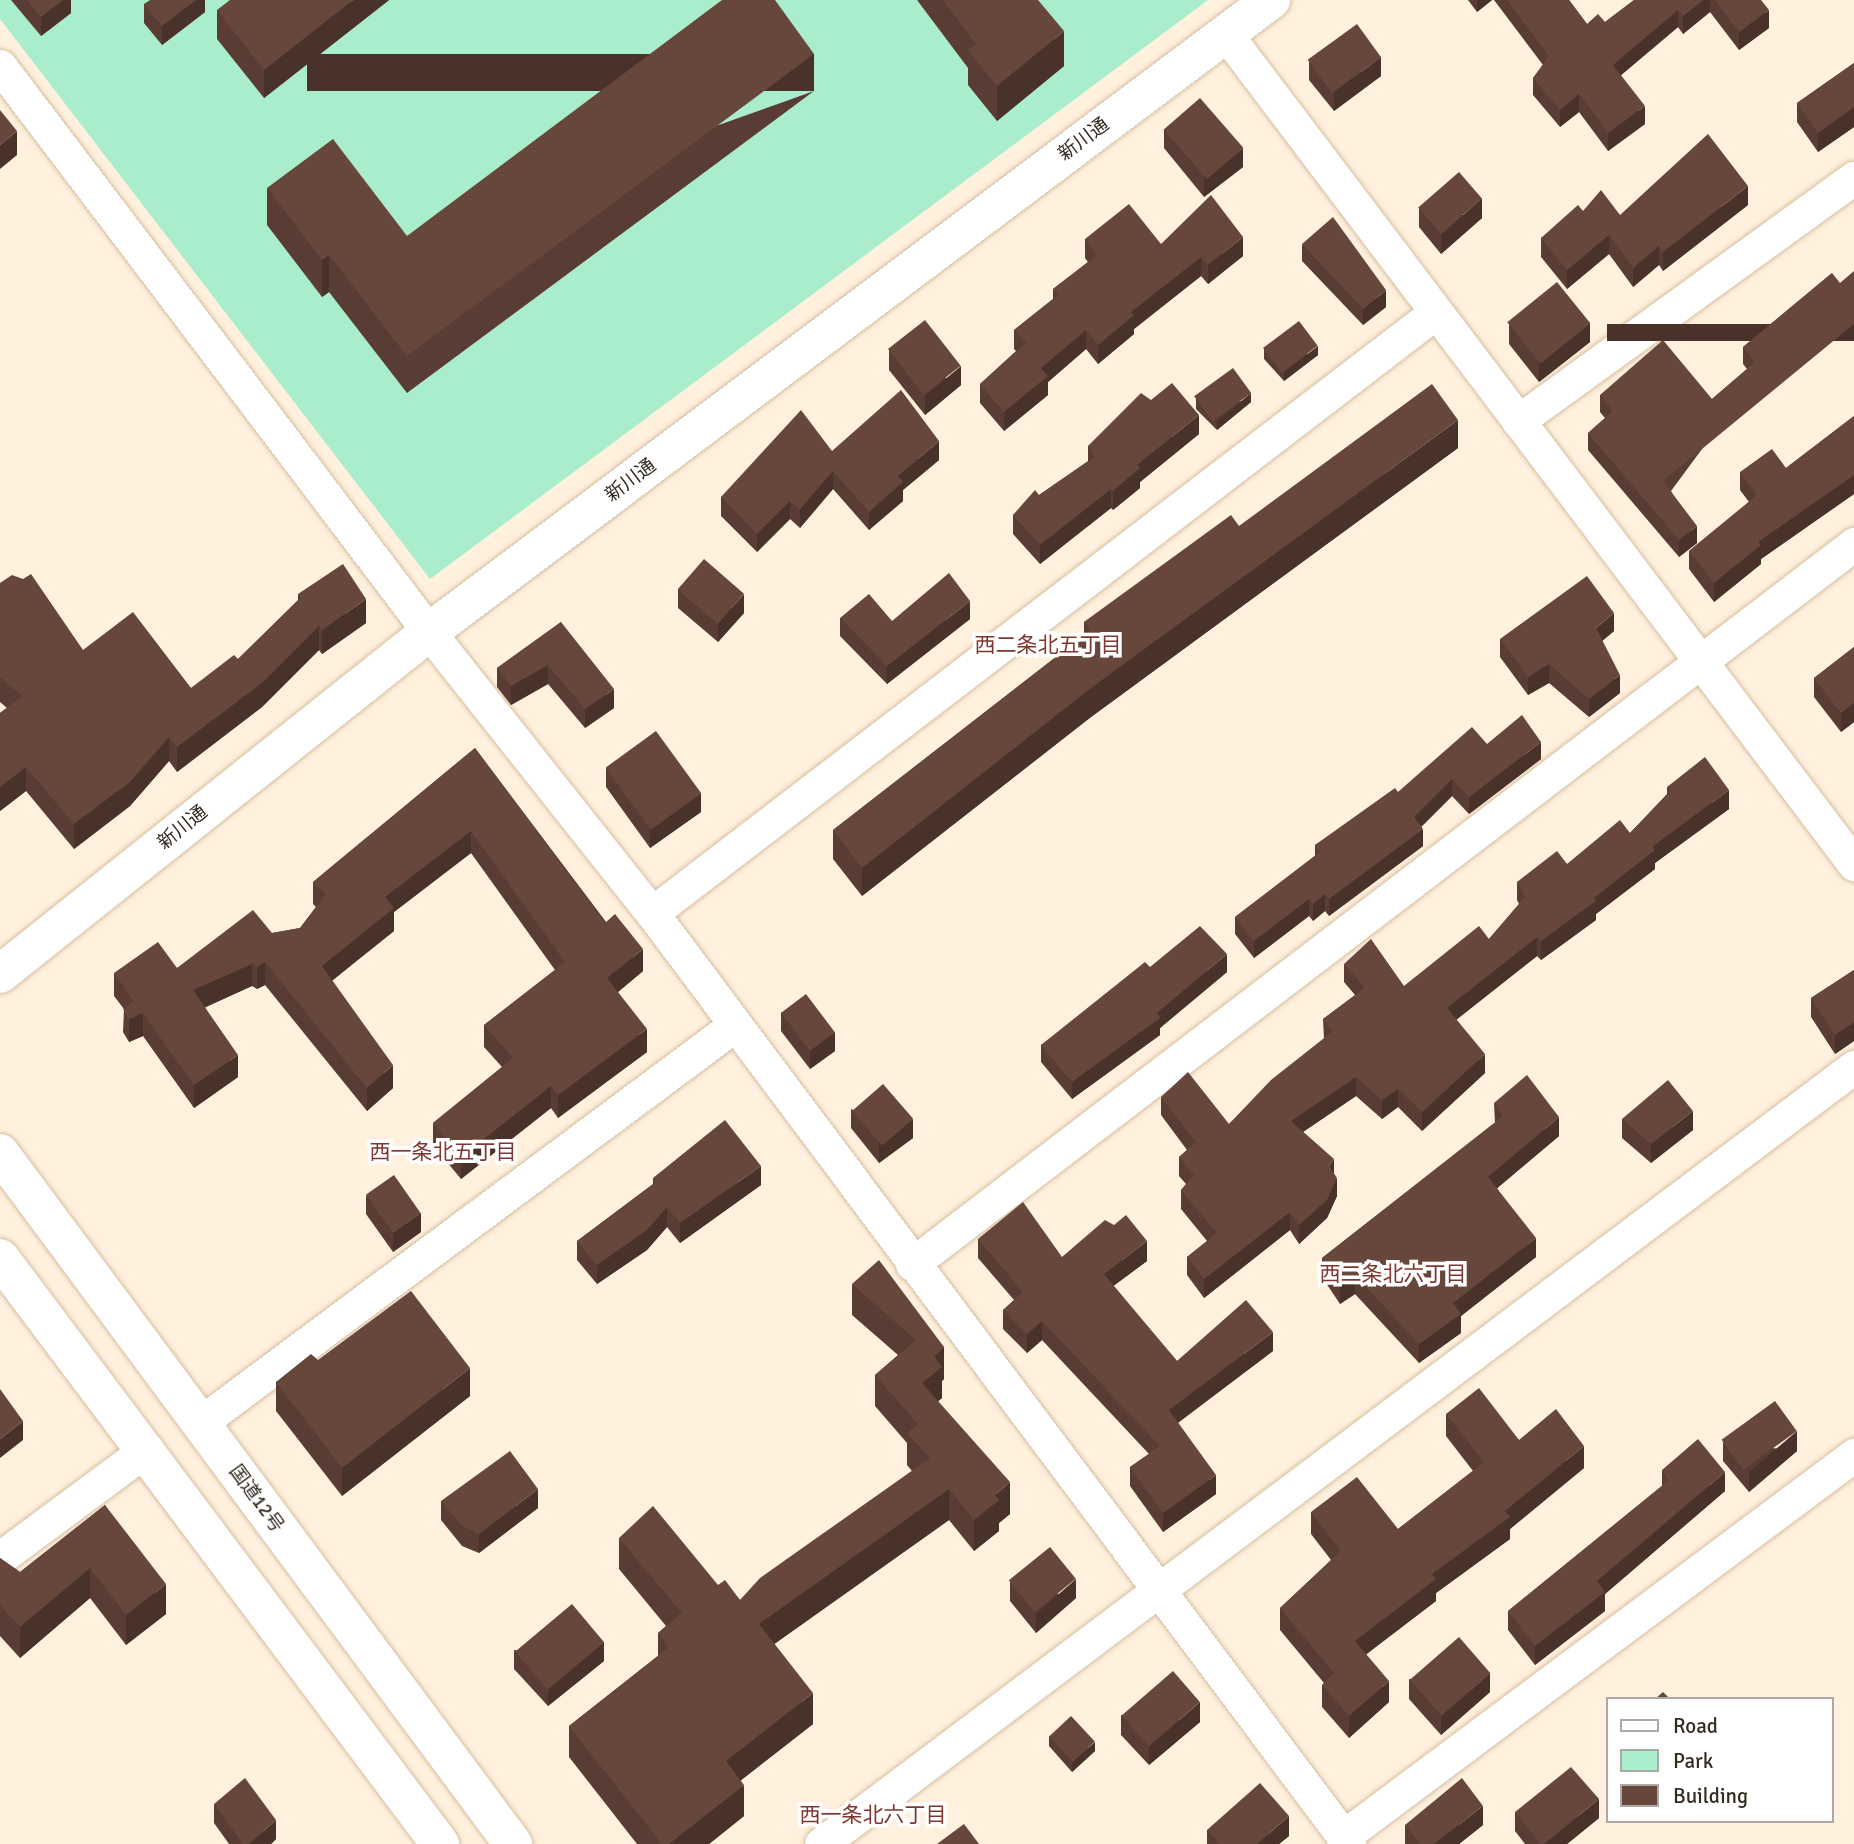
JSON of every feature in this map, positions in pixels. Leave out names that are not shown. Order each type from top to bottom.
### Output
[{"type":"main road","name":"新川通","points":[[0,974],[429,632],[1271,0]]},
{"type":"main road","name":"国道12号","points":[[0,1153],[513,1844]]},
{"type":"main road","points":[[0,1258],[147,1449],[440,1844]]},
{"type":"street","points":[[1226,34],[1854,864]]},
{"type":"street","points":[[0,66],[429,632],[652,913],[1157,1592],[1347,1840],[1854,1455]]},
{"type":"street","points":[[1518,421],[1854,178]]},
{"type":"street","points":[[652,913],[1436,312]]},
{"type":"street","points":[[912,1265],[1854,544]]},
{"type":"street","points":[[200,1423],[735,1025]]},
{"type":"street","points":[[821,1844],[1854,1067]]},
{"type":"street","points":[[0,1558],[147,1449]]},
{"type":"green space","points":[[0,0],[1208,0],[430,579],[0,19]]},
{"type":"building","points":[[27,0],[63,0],[41,17]]},
{"type":"building","points":[[150,0],[196,0],[162,26],[144,4]]},
{"type":"building","points":[[230,0],[353,0],[264,70],[217,10]]},
{"type":"building","points":[[722,0],[775,0],[814,54],[407,356],[329,255],[322,260],[267,188],[333,139],[407,236]]},
{"type":"building","points":[[943,0],[1038,0],[1064,31],[997,86],[968,50],[976,44]]},
{"type":"building","points":[[1507,0],[1569,0],[1587,24],[1598,14],[1605,22],[1634,0],[1703,0],[1683,16],[1678,10],[1613,65],[1645,106],[1608,133],[1579,94],[1560,110],[1533,78],[1549,56]]},
{"type":"building","points":[[1715,0],[1761,0],[1769,10],[1739,32]]},
{"type":"building","points":[[1357,24],[1381,57],[1332,93],[1308,60]]},
{"type":"building","points":[[1854,63],[1854,107],[1818,133],[1797,103]]},
{"type":"building","points":[[1200,98],[1243,148],[1207,179],[1164,129]]},
{"type":"building","points":[[0,110],[17,131],[0,145]]},
{"type":"building","points":[[1708,134],[1748,186],[1663,252],[1659,246],[1633,268],[1609,235],[1567,270],[1541,238],[1578,205],[1583,211],[1601,190],[1620,215]]},
{"type":"building","points":[[1459,172],[1482,198],[1441,234],[1418,207]]},
{"type":"building","points":[[1211,195],[1243,237],[1208,265],[1201,257],[1131,312],[1134,315],[1098,345],[1086,330],[1041,368],[1048,376],[1004,412],[980,384],[1026,343],[1014,330],[1058,295],[1053,289],[1097,255],[1085,239],[1129,204],[1161,244]]},
{"type":"building","points":[[1333,217],[1386,290],[1363,309],[1302,244]]},
{"type":"building","points":[[1854,271],[1854,324],[1663,481],[1697,526],[1679,540],[1588,433],[1613,411],[1600,395],[1663,340],[1712,399],[1755,362],[1743,347],[1832,273],[1840,283]]},
{"type":"building","points":[[1557,282],[1590,323],[1541,363],[1507,322]]},
{"type":"building","points":[[925,320],[961,366],[924,395],[888,349]]},
{"type":"building","points":[[1299,321],[1318,346],[1282,373],[1263,348]]},
{"type":"building","points":[[1233,368],[1251,393],[1212,421],[1194,396]]},
{"type":"building","points":[[1172,383],[1199,415],[1137,465],[1140,468],[1113,491],[1111,489],[1040,545],[1013,515],[1035,490],[1039,495],[1095,457],[1088,446],[1141,393],[1151,400]]},
{"type":"building","points":[[1432,384],[1458,420],[1091,688],[862,868],[833,830],[1091,630],[1084,622],[1231,515],[1239,526]]},
{"type":"building","points":[[901,390],[939,441],[898,476],[903,482],[869,512],[833,471],[800,509],[790,501],[757,534],[721,497],[801,410],[832,451]]},
{"type":"building","points":[[1854,416],[1854,475],[1758,542],[1761,545],[1714,583],[1689,551],[1757,495],[1740,472],[1772,449],[1786,468]]},
{"type":"building","points":[[704,559],[744,594],[718,624],[678,589]]},
{"type":"building","points":[[343,564],[366,599],[322,630],[319,626],[262,683],[177,747],[169,737],[130,782],[74,824],[26,767],[0,787],[0,713],[22,696],[0,677],[0,583],[12,575],[23,579],[31,574],[83,650],[133,612],[191,688],[234,655],[238,659],[301,598],[298,594]]},
{"type":"building","points":[[949,573],[970,601],[887,666],[840,618],[869,594],[892,621]]},
{"type":"building","points":[[1587,576],[1614,613],[1596,628],[1620,675],[1589,699],[1549,664],[1528,677],[1500,639]]},
{"type":"building","points":[[561,622],[614,689],[585,709],[548,665],[511,686],[497,668]]},
{"type":"building","points":[[1854,647],[1854,703],[1841,713],[1814,678]]},
{"type":"building","points":[[1522,715],[1541,742],[1469,797],[1452,779],[1414,817],[1423,829],[1329,899],[1325,894],[1313,904],[1309,899],[1254,941],[1235,917],[1321,851],[1315,845],[1395,788],[1398,792],[1472,727],[1487,744]]},
{"type":"building","points":[[656,731],[701,793],[651,830],[606,767]]},
{"type":"building","points":[[475,748],[605,923],[615,914],[643,949],[607,978],[647,1029],[558,1095],[551,1086],[461,1157],[433,1123],[513,1058],[484,1025],[565,962],[471,831],[385,897],[394,908],[322,966],[393,1065],[367,1088],[265,962],[257,967],[252,964],[193,990],[238,1055],[194,1085],[143,1013],[129,1019],[123,1009],[134,1001],[114,973],[158,942],[177,968],[253,910],[272,933],[300,928],[326,894],[313,882]]},
{"type":"building","points":[[1705,757],[1729,790],[1653,846],[1655,850],[1594,898],[1596,901],[1541,941],[1537,937],[1447,1008],[1485,1054],[1422,1112],[1398,1089],[1382,1100],[1356,1077],[1291,1121],[1334,1159],[1329,1166],[1337,1178],[1327,1200],[1299,1225],[1290,1212],[1204,1279],[1187,1257],[1217,1233],[1181,1190],[1194,1175],[1179,1157],[1196,1142],[1161,1097],[1188,1072],[1229,1124],[1271,1080],[1333,1031],[1323,1019],[1365,988],[1344,964],[1371,939],[1404,986],[1479,926],[1489,939],[1525,897],[1517,882],[1557,851],[1567,864],[1620,820],[1630,833],[1671,791],[1667,787]]},
{"type":"building","points":[[1200,926],[1227,954],[1157,1013],[1160,1018],[1072,1082],[1041,1045],[1145,962],[1150,967]]},
{"type":"building","points":[[1854,970],[1854,1022],[1835,1035],[1811,998]]},
{"type":"building","points":[[806,994],[835,1032],[810,1051],[781,1013]]},
{"type":"building","points":[[1527,1075],[1559,1117],[1488,1177],[1536,1238],[1453,1303],[1461,1314],[1419,1344],[1355,1275],[1340,1285],[1322,1258],[1503,1116],[1494,1103]]},
{"type":"building","points":[[1668,1080],[1693,1111],[1651,1144],[1622,1119]]},
{"type":"building","points":[[883,1084],[913,1119],[882,1146],[852,1111]]},
{"type":"building","points":[[725,1120],[761,1166],[680,1223],[667,1207],[647,1230],[597,1265],[577,1241],[656,1182],[653,1178]]},
{"type":"building","points":[[394,1175],[421,1214],[393,1233],[366,1195]]},
{"type":"building","points":[[1023,1202],[1062,1257],[1105,1220],[1114,1225],[1126,1215],[1147,1241],[1104,1274],[1177,1361],[1246,1300],[1273,1332],[1169,1410],[1216,1475],[1163,1513],[1130,1467],[1160,1446],[1042,1321],[1027,1334],[1003,1310],[1023,1292],[978,1239]]},
{"type":"building","points":[[879,1260],[944,1347],[935,1356],[930,1351],[942,1367],[922,1383],[1010,1482],[995,1495],[999,1500],[974,1520],[949,1489],[759,1624],[813,1693],[726,1761],[744,1785],[669,1844],[662,1844],[569,1726],[669,1647],[658,1633],[682,1613],[619,1538],[653,1506],[718,1585],[725,1580],[740,1600],[760,1578],[930,1458],[907,1433],[918,1424],[875,1375],[916,1340],[852,1284]]},
{"type":"building","points":[[411,1291],[470,1368],[342,1468],[276,1382],[311,1354],[318,1360]]},
{"type":"building","points":[[1479,1388],[1519,1440],[1556,1409],[1584,1446],[1505,1511],[1510,1517],[1432,1574],[1436,1579],[1355,1641],[1389,1681],[1349,1716],[1322,1685],[1334,1673],[1280,1608],[1341,1551],[1311,1512],[1357,1477],[1398,1529],[1484,1462],[1446,1414]]},
{"type":"building","points":[[0,1389],[23,1421],[0,1439]]},
{"type":"building","points":[[1775,1401],[1797,1431],[1743,1470],[1722,1440]]},
{"type":"building","points":[[1698,1439],[1725,1472],[1597,1581],[1605,1592],[1535,1646],[1508,1611],[1669,1480],[1662,1470]]},
{"type":"building","points":[[510,1451],[538,1489],[479,1534],[462,1526],[441,1501]]},
{"type":"building","points":[[105,1505],[166,1584],[126,1615],[90,1568],[20,1627],[0,1605],[0,1558],[20,1572]]},
{"type":"building","points":[[1050,1547],[1076,1579],[1035,1612],[1009,1580]]},
{"type":"building","points":[[572,1604],[604,1642],[547,1690],[515,1652]]},
{"type":"building","points":[[1459,1637],[1490,1673],[1441,1716],[1410,1680]]},
{"type":"building","points":[[1173,1671],[1200,1702],[1149,1747],[1122,1716]]},
{"type":"building","points":[[1071,1716],[1095,1742],[1073,1762],[1049,1736]]},
{"type":"building","points":[[1571,1767],[1599,1799],[1541,1844],[1515,1812]]},
{"type":"building","points":[[245,1778],[276,1820],[249,1844],[243,1844],[214,1804]]},
{"type":"building","points":[[1462,1778],[1483,1806],[1434,1844],[1420,1844],[1405,1825]]},
{"type":"building","points":[[1260,1783],[1289,1816],[1257,1844],[1220,1844],[1207,1830]]},
{"type":"building","points":[[964,1824],[979,1844],[937,1844]]},
{"type":"district","name":"西二条北五丁目","points":[[1048,645]]},
{"type":"district","name":"西一条北五丁目","points":[[443,1152]]},
{"type":"district","name":"西二条北六丁目","points":[[1393,1274]]},
{"type":"district","name":"西一条北六丁目","points":[[873,1815]]}]
